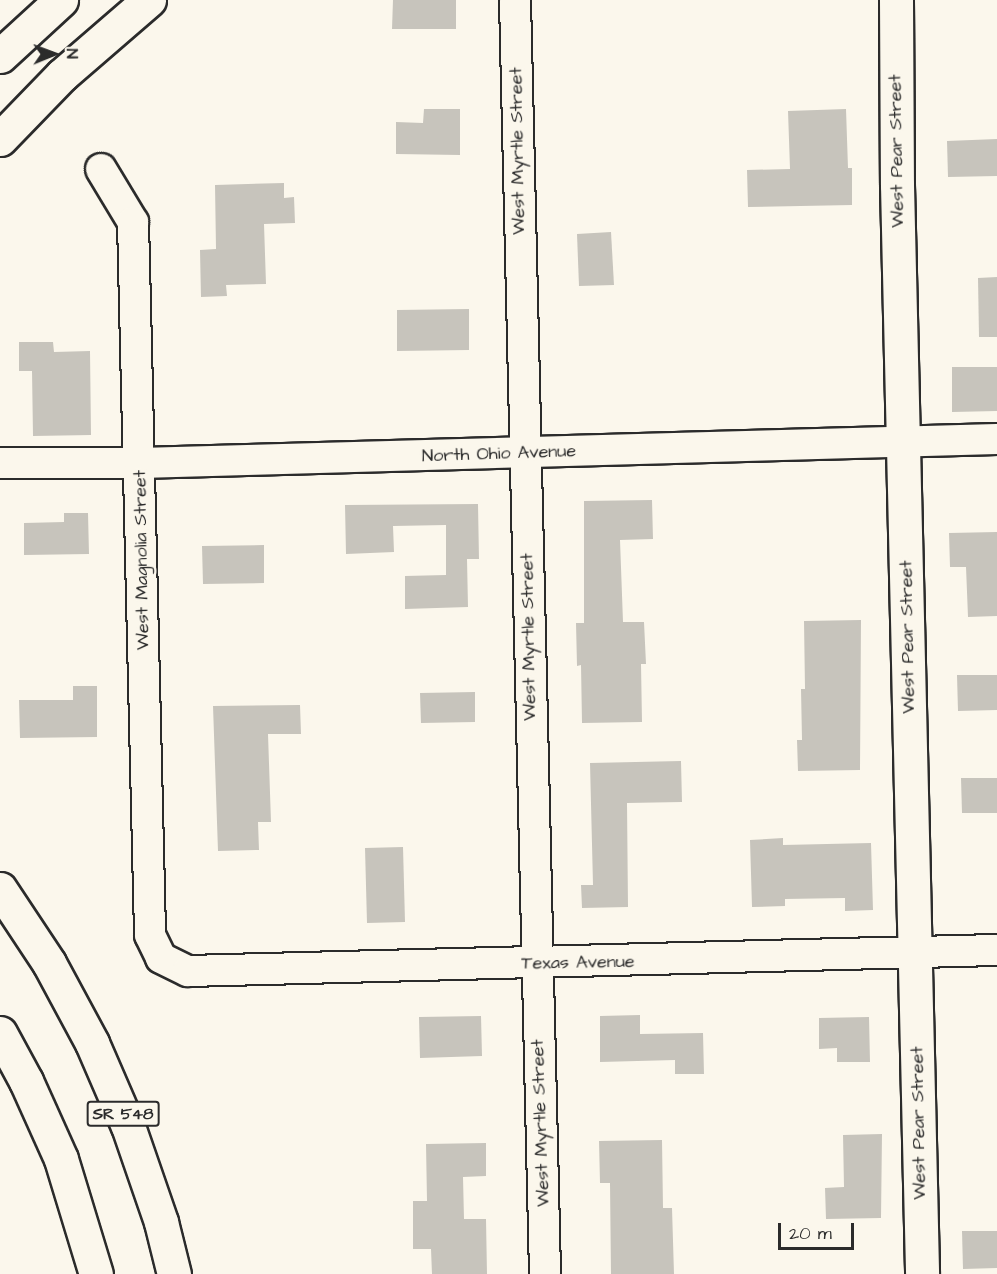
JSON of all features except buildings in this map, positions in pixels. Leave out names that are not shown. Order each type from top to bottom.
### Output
[{"type":"street","points":[[0,56],[61,0]]},
{"type":"street","points":[[0,139],[62,75],[149,0]]},
{"type":"street","name":"West Myrtle Street","points":[[515,0],[545,1274]]},
{"type":"street","name":"West Pear Street","points":[[896,0],[921,1274]]},
{"type":"street","name":"West Magnolia Street","points":[[101,169],[133,222],[150,935],[161,958]]},
{"type":"street","name":"North Ohio Avenue","points":[[0,463],[140,463],[997,439]]},
{"type":"street","name":"SR 548","points":[[0,889],[49,963],[92,1043],[128,1126],[161,1222],[174,1274]]},
{"type":"street","name":"Texas Avenue","points":[[161,958],[188,971],[536,964],[997,950]]},
{"type":"street","points":[[0,1033],[26,1081],[61,1159],[96,1274]]}]
